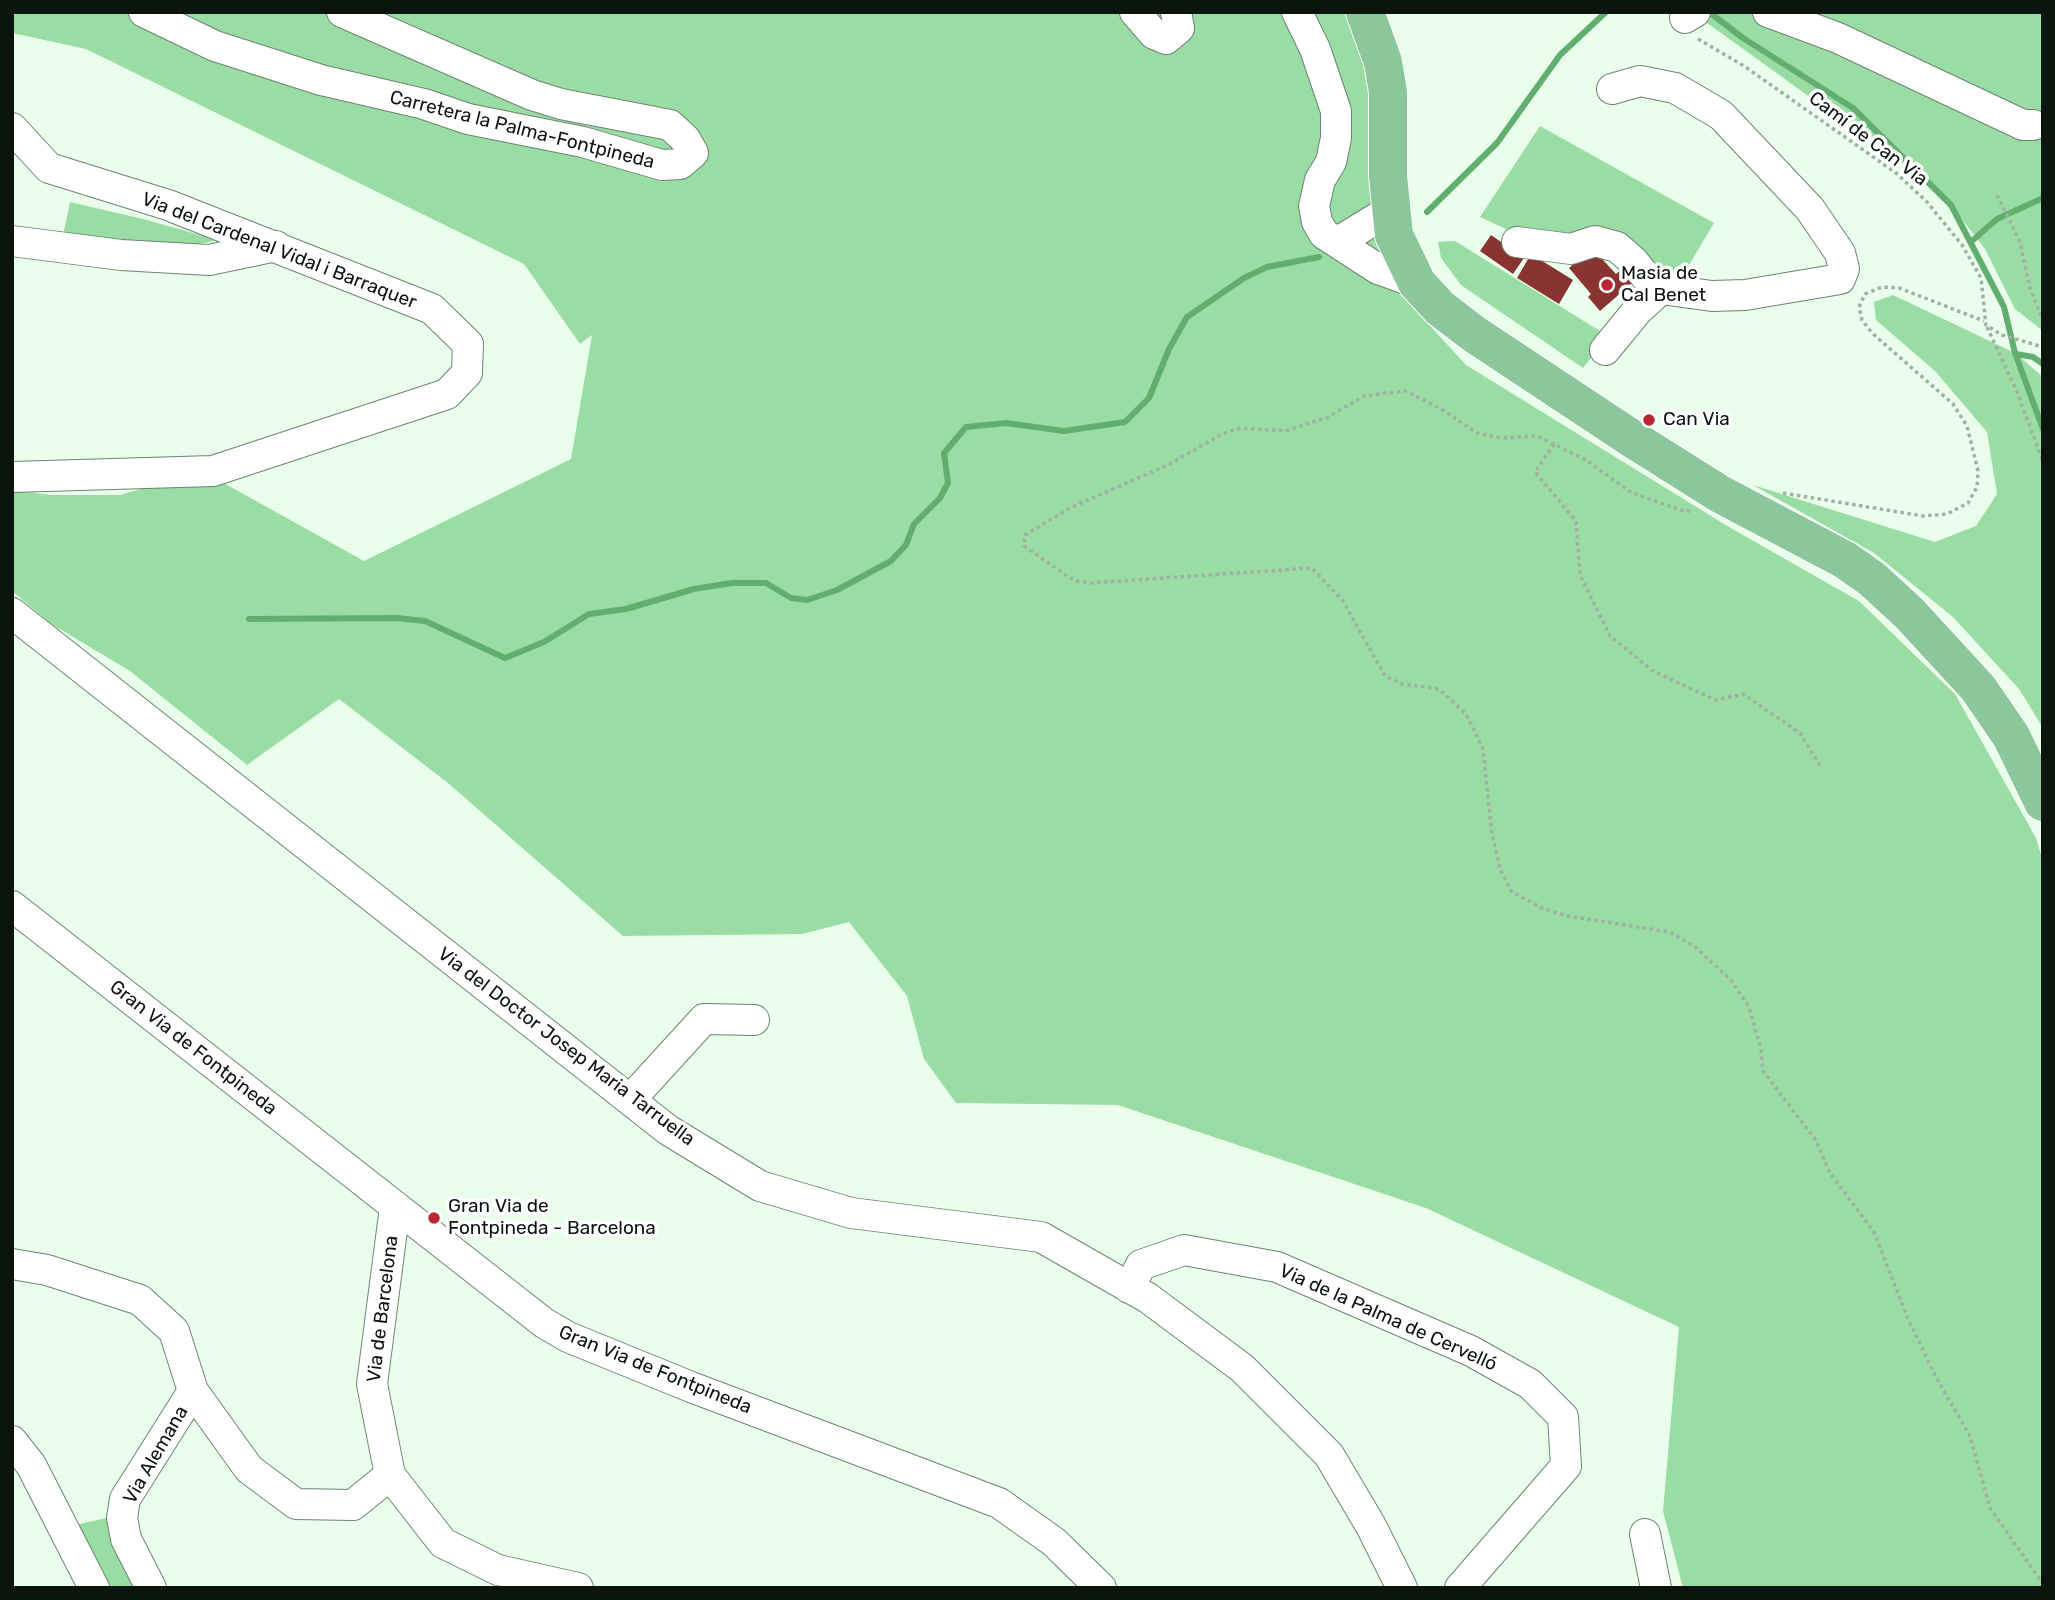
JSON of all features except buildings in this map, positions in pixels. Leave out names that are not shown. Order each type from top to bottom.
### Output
[{"type":"main road","points":[[1364,12],[1383,62],[1388,92],[1390,211],[1403,258],[1417,283],[1440,309],[1474,334],[1720,494],[1845,560],[1872,579],[1909,613],[1978,688],[2011,736],[2043,802]]},
{"type":"street","name":"Carretera la Palma-Fontpineda","points":[[144,12],[228,50],[321,80],[468,118],[583,142],[662,165],[680,164],[693,153],[685,139],[670,125],[562,104],[532,94],[342,12]]},
{"type":"street","points":[[1135,12],[1154,34],[1166,39],[1179,28],[1176,12]]},
{"type":"street","points":[[1297,12],[1315,50],[1336,111],[1336,138],[1331,162],[1320,180],[1314,206],[1317,222],[1324,234],[1378,269],[1417,283]]},
{"type":"street","points":[[1768,12],[1838,38],[2023,125],[2033,124]]},
{"type":"street","points":[[1517,242],[1571,249],[1595,241],[1617,247],[1652,284],[1661,289],[1712,296],[1745,295],[1840,279],[1844,269],[1840,253],[1810,209],[1721,115],[1675,88],[1640,81],[1612,89]]},
{"type":"street","name":"Via del Cardenal Vidal i Barraquer","points":[[12,128],[49,168],[168,205],[432,309],[468,344],[467,373],[447,394],[213,471],[12,477]]},
{"type":"street","points":[[1338,242],[1390,211]]},
{"type":"street","points":[[12,242],[121,255],[209,260],[277,246]]},
{"type":"street","points":[[1605,350],[1637,311],[1661,289]]},
{"type":"street","name":"Via del Doctor Josep Maria Tarruella","points":[[12,613],[668,1130],[760,1186],[851,1213],[1041,1237],[1129,1288],[1242,1368],[1329,1455],[1371,1526],[1402,1588]]},
{"type":"street","name":"Gran Via de Fontpineda","points":[[12,906],[515,1302],[568,1337],[999,1503],[1054,1542],[1101,1588]]},
{"type":"street","points":[[630,1100],[704,1019],[754,1020]]},
{"type":"street","name":"Via de Barcelona","points":[[395,1207],[372,1384],[390,1475],[443,1543],[498,1570],[578,1588]]},
{"type":"street","name":"Via de la Palma de Cervelló","points":[[1129,1288],[1141,1265],[1184,1250],[1277,1267],[1471,1351],[1530,1384],[1563,1417],[1566,1466],[1460,1588]]},
{"type":"street","name":"Via Alemana","points":[[12,1264],[47,1270],[140,1300],[174,1331],[193,1391],[125,1499],[122,1518],[126,1539],[151,1588]]},
{"type":"street","points":[[193,1391],[249,1469],[296,1504],[353,1505],[390,1475]]},
{"type":"street","points":[[12,1441],[31,1465],[94,1588]]},
{"type":"street","points":[[1645,1534],[1656,1588]]},
{"type":"path","name":"Camí de Can Via","points":[[1691,22],[1744,65],[1896,173],[1927,202],[1962,245],[1981,278],[1985,323]]},
{"type":"path","points":[[1997,195],[2020,242],[2030,288],[2043,321]]},
{"type":"path","points":[[1777,492],[1923,516],[1947,514],[1968,503],[1977,488],[1978,471],[1967,426],[1953,404],[1872,333],[1862,320],[1859,307],[1865,294],[1882,287],[1899,288],[1985,323],[2002,335],[2043,347]]},
{"type":"path","points":[[1985,323],[2017,392],[2043,462]]},
{"type":"path","points":[[1720,494],[1687,512],[1632,493],[1586,460],[1537,436],[1502,438],[1477,433],[1406,391],[1364,396],[1328,417],[1285,431],[1241,428],[1222,434],[1168,465],[1072,507],[1025,535],[1024,546],[1075,581],[1090,583],[1312,568],[1343,601],[1385,676],[1402,684],[1439,689],[1466,714],[1483,749],[1488,817],[1500,869],[1512,892],[1536,906],[1567,916],[1670,932],[1695,947],[1731,980],[1749,1007],[1763,1071],[1815,1139],[1830,1173],[1874,1232],[1914,1332],[1970,1436],[1990,1508],[2043,1584]]},
{"type":"path","points":[[1553,444],[1535,472],[1576,521],[1580,575],[1610,636],[1653,671],[1715,699],[1744,694],[1800,733],[1821,767]]},
{"type":"green space","points":[[12,12],[1351,12],[1360,28],[1393,261],[1378,269],[1466,365],[1729,527],[1859,601],[1955,694],[2036,838],[2043,862],[2043,1588],[1683,1588],[1663,1511],[1679,1327],[1426,1208],[1118,1105],[956,1103],[924,1059],[907,996],[849,922],[802,934],[623,936],[448,783],[339,699],[247,765],[130,671],[53,625],[12,591],[12,490],[50,495],[120,495],[176,479],[220,481],[364,561],[571,459],[592,335],[580,344],[524,264],[86,49],[12,33]]},
{"type":"green space","points":[[1692,12],[2043,12],[2043,331],[2015,309],[1985,249],[1951,205],[1912,171]]},
{"type":"green space","points":[[1540,126],[1714,223],[1676,287],[1631,247],[1519,235],[1480,217]]},
{"type":"green space","points":[[70,202],[218,240],[191,246],[63,236]]},
{"type":"green space","points":[[1455,241],[1608,336],[1583,368],[1461,285],[1441,258],[1438,242]]},
{"type":"green space","points":[[1893,295],[2015,353],[2043,377],[2043,728],[2019,689],[1953,617],[1874,553],[1753,485],[1935,542],[1976,526],[1997,494],[1987,432],[1936,372],[1876,320],[1874,302]]},
{"type":"green space","points":[[106,1518],[140,1588],[107,1588],[71,1526]]},
{"type":"waterway","points":[[1427,212],[1497,143],[1560,55],[1606,12]]},
{"type":"waterway","points":[[1709,12],[1743,38],[1853,108],[1951,205],[2004,307],[2015,353],[2043,429]]},
{"type":"waterway","points":[[1972,241],[1997,219],[2043,198]]},
{"type":"waterway","points":[[249,619],[396,618],[425,621],[505,658],[544,642],[589,614],[626,609],[694,589],[732,583],[766,583],[791,598],[807,600],[837,590],[891,561],[906,545],[914,524],[940,498],[948,483],[944,453],[966,427],[1006,423],[1064,431],[1125,422],[1149,398],[1169,349],[1187,317],[1244,278],[1267,267],[1319,257]]},
{"type":"waterway","points":[[2016,354],[2033,357],[2043,364]]},
{"type":"place","name":"Masia de Cal Benet","points":[[1607,285]]},
{"type":"place","name":"Can Via","points":[[1649,420]]},
{"type":"place","name":"Gran Via de Fontpineda - Barcelona","points":[[434,1218]]}]
